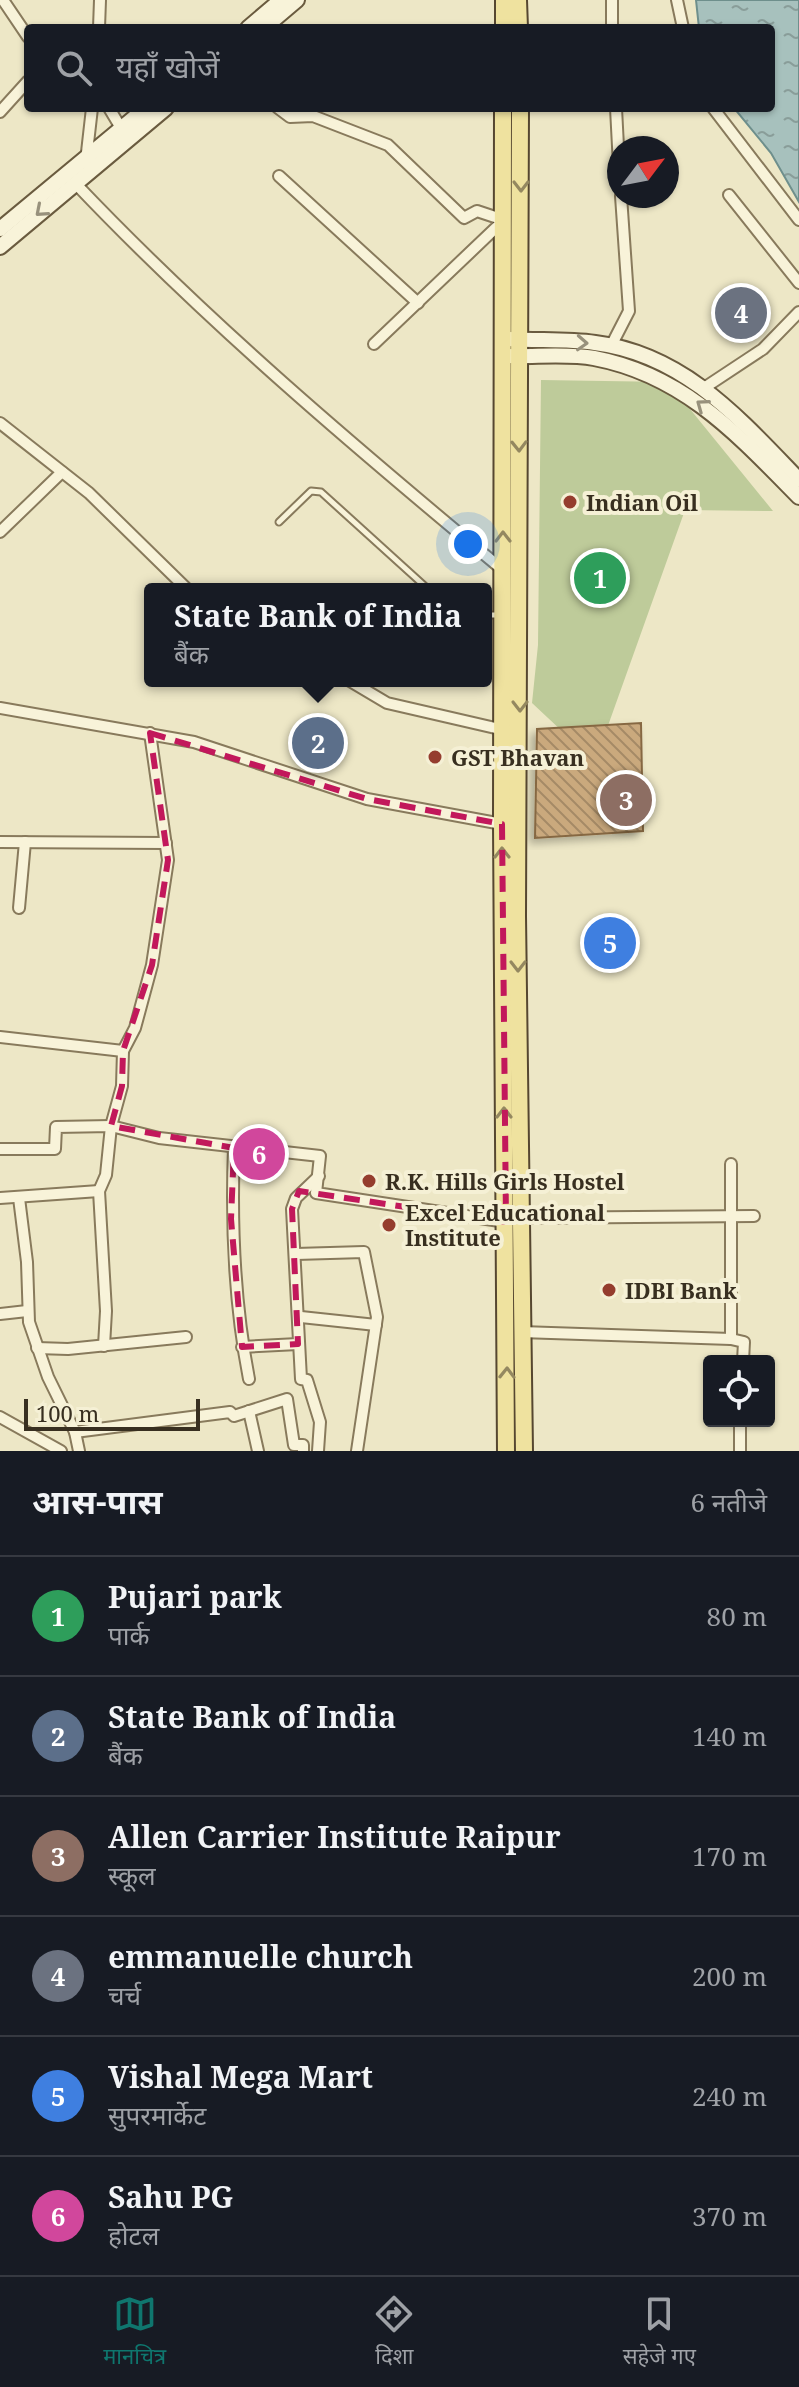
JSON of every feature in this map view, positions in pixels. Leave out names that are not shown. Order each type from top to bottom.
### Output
[{"type":"main road","points":[[504,0],[504,24]]},
{"type":"main road","points":[[518,0],[519,24]]},
{"type":"main road","points":[[503,112],[504,220],[512,348],[513,1220],[506,1451]]},
{"type":"main road","points":[[520,112],[503,570],[494,615],[504,730],[502,824],[513,1220],[521,1332],[524,1451]]},
{"type":"street","points":[[3,0],[24,31]]},
{"type":"street","points":[[99,24],[100,0]]},
{"type":"street","points":[[253,24],[281,0]]},
{"type":"street","points":[[269,24],[297,0]]},
{"type":"street","points":[[612,0],[612,24]]},
{"type":"street","points":[[677,0],[682,24]]},
{"type":"street","points":[[0,112],[24,85]]},
{"type":"street","points":[[86,164],[92,112]]},
{"type":"street","points":[[111,112],[121,128]]},
{"type":"street","points":[[0,247],[75,183],[86,164],[141,112]]},
{"type":"street","points":[[0,229],[160,112]]},
{"type":"street","points":[[283,112],[290,117],[313,116],[388,145],[464,218],[477,211],[504,220],[374,344]]},
{"type":"street","points":[[616,112],[617,136]]},
{"type":"street","points":[[716,112],[799,220]]},
{"type":"street","points":[[279,176],[418,303]]},
{"type":"street","points":[[75,183],[133,244],[337,431],[503,570]]},
{"type":"street","points":[[729,195],[799,283]]},
{"type":"street","points":[[611,346],[629,311],[622,208]]},
{"type":"street","points":[[704,388],[763,349],[799,312]]},
{"type":"street","points":[[512,348],[611,346],[662,362],[704,388],[799,480]]},
{"type":"street","points":[[512,348],[592,358],[638,369],[668,382],[724,421],[799,497]]},
{"type":"street","points":[[0,423],[89,493],[181,583]]},
{"type":"street","points":[[0,532],[62,472]]},
{"type":"street","points":[[360,687],[387,703],[504,730]]},
{"type":"street","points":[[0,708],[194,742],[367,799],[502,824]]},
{"type":"street","points":[[104,1346],[106,1311],[99,1191],[109,1158],[111,1126],[122,1086],[123,1051],[135,1028],[152,965],[168,860],[150,733]]},
{"type":"street","points":[[0,842],[166,843]]},
{"type":"street","points":[[19,908],[25,842]]},
{"type":"street","points":[[0,1037],[123,1051]]},
{"type":"street","points":[[0,1149],[55,1149],[56,1127],[111,1126],[159,1138],[320,1156],[316,1193],[513,1220],[754,1216]]},
{"type":"street","points":[[234,1147],[231,1219],[242,1347],[249,1379]]},
{"type":"street","points":[[731,1164],[731,1339]]},
{"type":"street","points":[[318,1451],[320,1422],[307,1380],[301,1379],[298,1344],[301,1317],[292,1209],[296,1198],[319,1176]]},
{"type":"street","points":[[0,1198],[99,1191]]},
{"type":"street","points":[[19,1198],[27,1262],[27,1311],[37,1348],[75,1432],[79,1451]]},
{"type":"street","points":[[296,1254],[364,1252],[376,1325],[357,1451]]},
{"type":"street","points":[[0,1314],[27,1311]]},
{"type":"street","points":[[301,1317],[376,1325]]},
{"type":"street","points":[[521,1332],[731,1339],[744,1342],[743,1355]]},
{"type":"street","points":[[37,1348],[104,1346],[186,1337]]},
{"type":"street","points":[[242,1347],[298,1344]]},
{"type":"street","points":[[75,1432],[159,1419],[230,1412],[234,1416],[287,1399],[294,1445],[303,1445],[303,1451]]},
{"type":"street","points":[[249,1411],[258,1451]]},
{"type":"street","points":[[0,1417],[61,1451]]},
{"type":"street","points":[[740,1427],[740,1451]]},
{"type":"lane","points":[[279,522],[305,495],[321,492],[421,583]]},
{"type":"highlighted area","points":[[150,733],[367,799],[502,824],[506,1222],[299,1191],[292,1209],[298,1344],[242,1347],[231,1219],[234,1148],[111,1126],[122,1086],[123,1051],[152,965],[168,860]]},
{"type":"green space","points":[[541,380],[668,382],[773,511],[685,510],[595,762],[532,703],[538,645]]},
{"type":"water","points":[[696,0],[799,0],[799,202],[771,153],[737,112],[775,112],[775,24],[699,24]]},
{"type":"building","points":[[641,723],[643,831],[535,838],[537,729]]},
{"type":"place","name":"emmanuelle church","points":[[741,313]]},
{"type":"place","name":"Indian Oil","points":[[570,502]]},
{"type":"place","name":"Pujari park","points":[[600,578]]},
{"type":"place","name":"State Bank of India","points":[[318,743]]},
{"type":"place","name":"GST Bhavan","points":[[435,757]]},
{"type":"place","name":"Allen Carrier Institute Raipur","points":[[626,800]]},
{"type":"place","name":"Vishal Mega Mart","points":[[610,943]]},
{"type":"place","name":"Sahu PG","points":[[259,1154]]},
{"type":"place","name":"R.K. Hills Girls Hostel","points":[[369,1181]]},
{"type":"place","name":"Excel Educational Institute","points":[[389,1225]]},
{"type":"place","name":"IDBI Bank","points":[[609,1290]]}]
